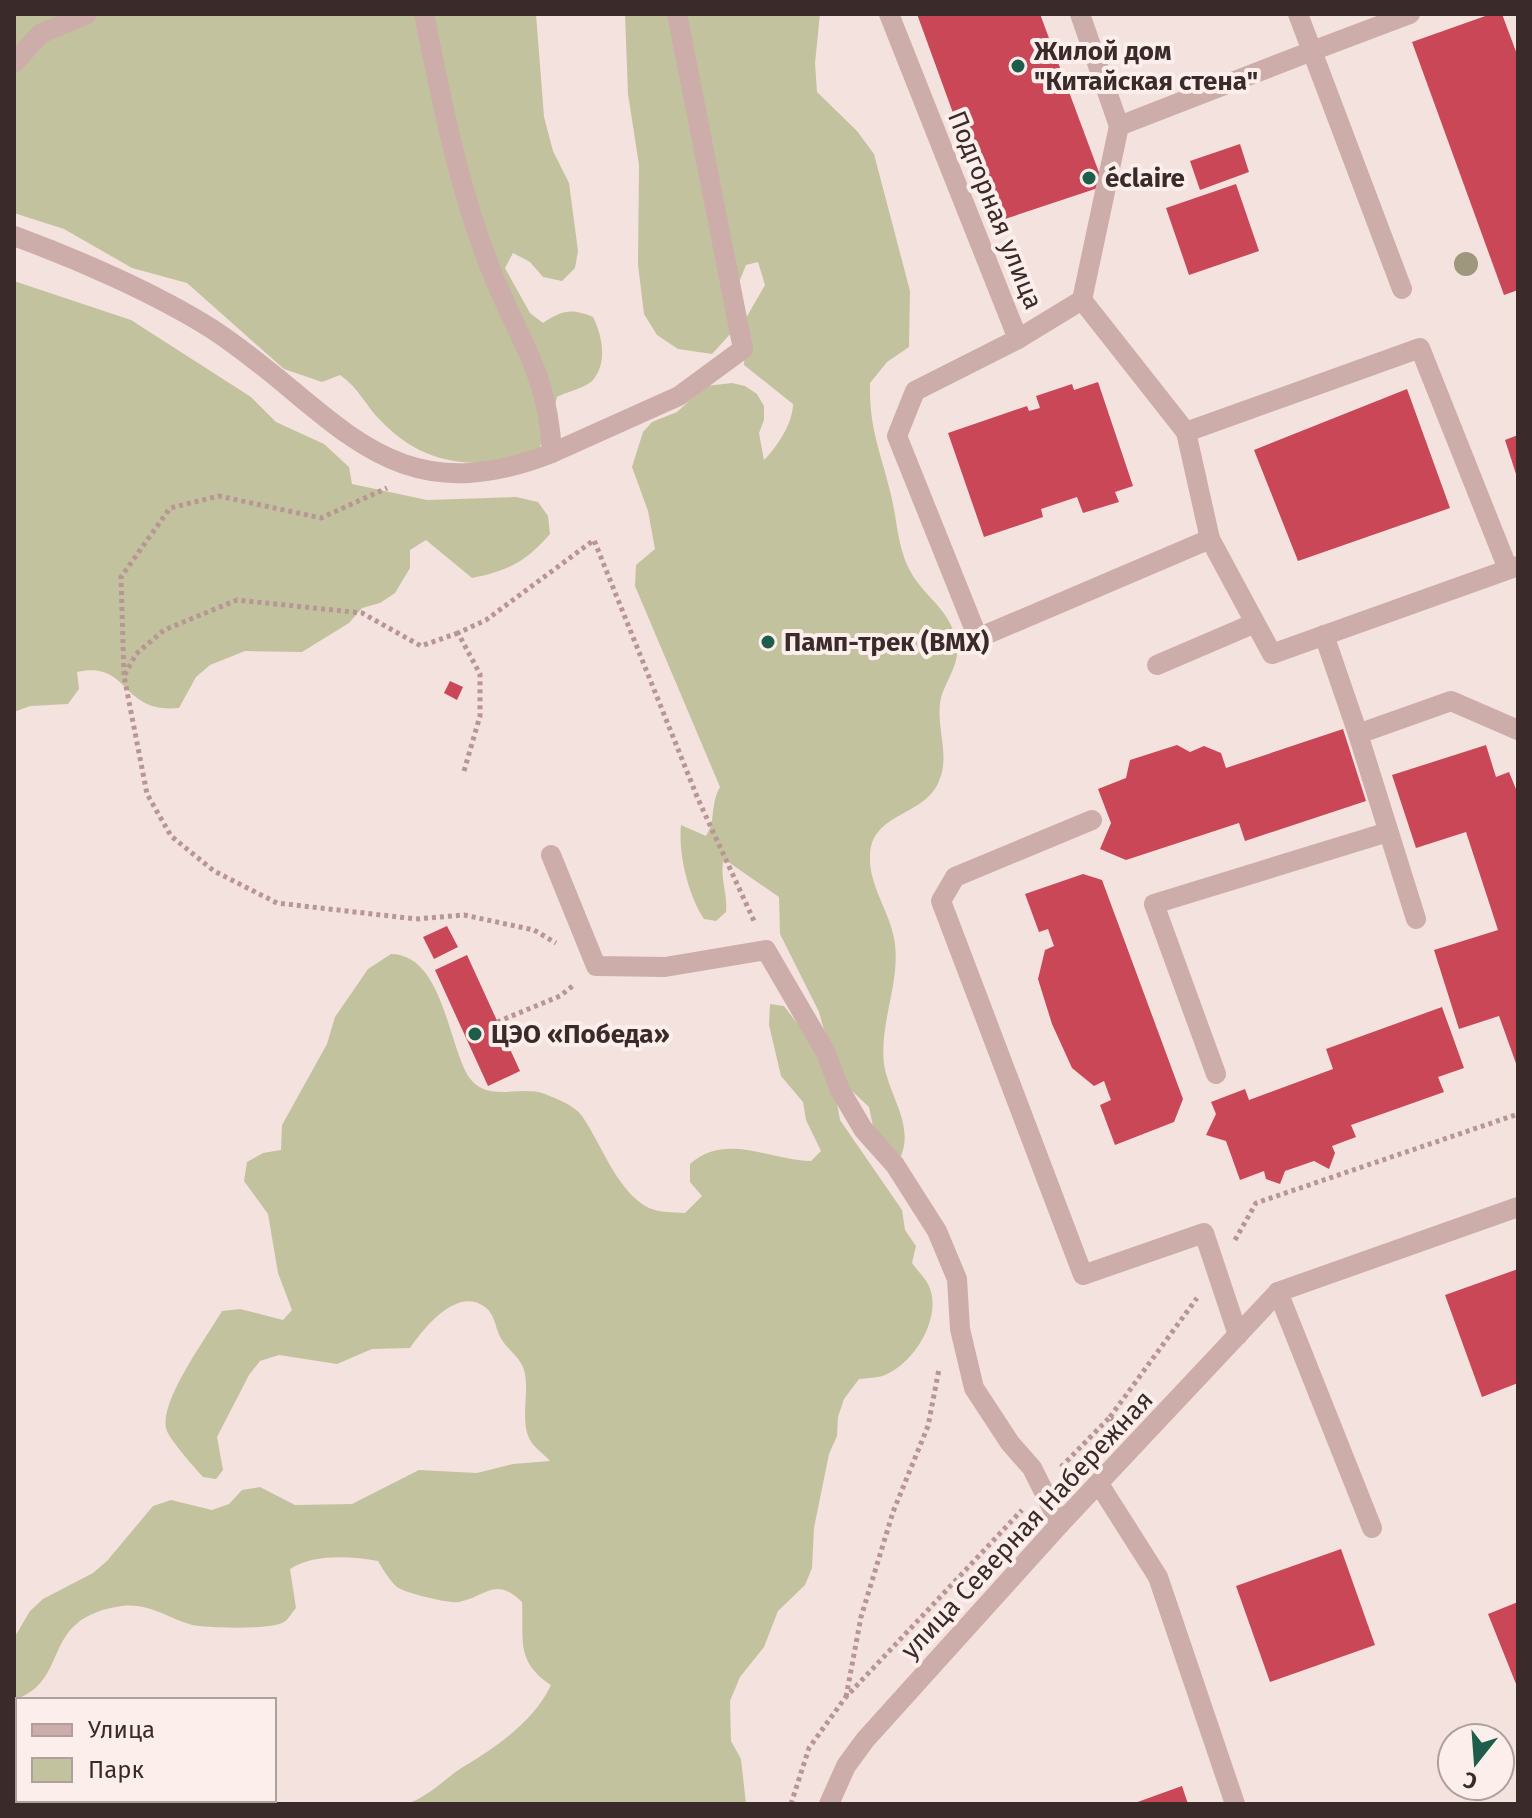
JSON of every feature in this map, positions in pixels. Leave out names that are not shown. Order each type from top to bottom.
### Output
[{"type":"street","points":[[14,63],[40,34],[87,14]]},
{"type":"street","points":[[424,14],[443,106],[470,205],[495,280],[543,383],[552,453]]},
{"type":"street","points":[[14,236],[58,252],[211,329],[360,445],[396,464],[419,471],[478,472],[516,467],[679,396],[743,349],[677,14]]},
{"type":"street","name":"Подгорная улица","points":[[889,14],[1018,339],[915,391],[897,436],[978,638],[1210,539]]},
{"type":"street","points":[[1018,339],[1082,300],[1119,126],[1080,14]]},
{"type":"street","points":[[1298,14],[1402,289]]},
{"type":"street","points":[[1119,126],[1410,14]]},
{"type":"street","points":[[1082,300],[1186,432],[1210,539],[1272,654],[1513,568],[1420,348],[1186,432]]},
{"type":"street","points":[[1157,665],[1255,623]]},
{"type":"street","points":[[1324,635],[1416,919]]},
{"type":"street","points":[[1358,734],[1451,701],[1518,730]]},
{"type":"street","points":[[1092,820],[955,877],[941,901],[1083,1275],[1204,1233],[1238,1335]]},
{"type":"street","points":[[1216,1074],[1154,904],[1388,832]]},
{"type":"street","points":[[551,855],[596,966],[665,967],[766,950],[826,1053],[840,1090],[863,1129],[895,1165],[937,1231],[957,1279],[960,1329],[974,1388],[1010,1443],[1032,1468],[1041,1489],[1053,1503],[1060,1524]]},
{"type":"street","points":[[1372,1528],[1278,1292],[1518,1207]]},
{"type":"street","name":"улица Северная Набережная","points":[[829,1804],[846,1766],[865,1740],[1060,1524],[1278,1292]]},
{"type":"street","points":[[1099,1484],[1158,1577],[1235,1804]]},
{"type":"path","points":[[419,471],[321,518],[219,496],[170,508],[121,577],[124,676],[147,794],[171,836],[214,871],[277,903],[416,919],[464,915],[534,930],[596,966],[560,996],[497,1022]]},
{"type":"path","points":[[124,676],[136,654],[164,630],[237,600],[362,613],[421,646],[486,620],[594,540],[698,799],[735,873],[766,950]]},
{"type":"path","points":[[458,633],[480,674],[480,716],[464,771]]},
{"type":"path","points":[[791,1804],[809,1748],[845,1698],[1110,1417],[1217,1271],[1256,1203],[1518,1114]]},
{"type":"path","points":[[845,1698],[861,1617],[893,1512],[928,1426],[939,1367]]},
{"type":"path","points":[[1110,1417],[1138,1442]]},
{"type":"green space","points":[[14,14],[536,14],[544,117],[553,151],[569,183],[578,251],[575,268],[562,281],[543,277],[530,262],[513,253],[505,268],[530,313],[543,323],[567,312],[593,317],[602,348],[598,373],[586,385],[557,397],[549,431],[531,462],[469,463],[433,456],[398,437],[340,375],[322,382],[284,369],[187,283],[132,268],[64,229],[14,213]]},
{"type":"green space","points":[[625,14],[820,14],[815,63],[817,92],[857,131],[874,154],[910,291],[909,347],[887,362],[870,383],[871,414],[904,556],[913,576],[951,625],[957,655],[940,704],[943,762],[939,781],[922,802],[879,831],[872,842],[870,857],[873,878],[891,928],[896,954],[883,1048],[887,1076],[905,1133],[901,1156],[893,1156],[874,1131],[869,1107],[851,1090],[832,1059],[819,1012],[780,934],[779,897],[724,859],[722,872],[726,912],[716,921],[704,919],[685,874],[681,825],[706,836],[720,787],[635,586],[636,565],[655,549],[648,511],[632,467],[643,432],[652,422],[677,412],[706,386],[732,383],[745,386],[757,394],[764,406],[764,420],[759,433],[764,460],[783,434],[793,404],[744,365],[746,318],[765,285],[758,262],[746,265],[736,290],[733,331],[712,354],[678,349],[657,335],[644,314],[638,265],[639,165],[628,94]]},
{"type":"green space","points":[[14,281],[131,320],[251,397],[276,422],[324,444],[349,467],[352,484],[427,500],[516,497],[538,502],[548,516],[550,534],[533,552],[515,564],[472,578],[426,540],[410,550],[410,568],[395,593],[380,603],[362,608],[349,623],[302,652],[245,651],[210,665],[196,677],[179,708],[160,708],[146,703],[107,673],[94,670],[77,672],[79,689],[68,704],[30,706],[14,712]]},
{"type":"green space","points":[[391,954],[408,958],[421,968],[441,1001],[460,1059],[474,1083],[493,1091],[545,1094],[575,1109],[628,1191],[649,1208],[662,1212],[685,1213],[702,1196],[690,1182],[690,1164],[704,1155],[733,1149],[811,1161],[821,1151],[806,1120],[803,1102],[781,1076],[769,1025],[770,1004],[784,1006],[809,1039],[835,1092],[840,1120],[902,1210],[905,1230],[916,1246],[912,1263],[928,1284],[932,1296],[929,1323],[924,1337],[907,1360],[885,1375],[859,1379],[844,1399],[814,1528],[812,1568],[805,1585],[778,1611],[764,1647],[740,1677],[730,1701],[731,1741],[741,1759],[746,1804],[407,1804],[425,1795],[505,1739],[536,1709],[551,1685],[527,1658],[522,1602],[513,1594],[498,1589],[459,1602],[428,1598],[397,1587],[378,1561],[367,1559],[321,1559],[290,1569],[296,1608],[286,1621],[277,1625],[239,1628],[192,1625],[150,1609],[132,1606],[95,1613],[78,1623],[66,1636],[44,1679],[32,1691],[14,1700],[14,1638],[30,1611],[43,1599],[93,1573],[107,1561],[153,1506],[171,1500],[212,1510],[229,1504],[242,1490],[260,1487],[295,1505],[352,1504],[419,1470],[477,1473],[513,1464],[550,1461],[533,1444],[526,1430],[526,1378],[522,1365],[502,1340],[489,1310],[474,1302],[453,1305],[442,1312],[410,1348],[372,1349],[337,1364],[279,1355],[260,1361],[249,1375],[217,1437],[223,1470],[216,1479],[203,1477],[166,1428],[166,1416],[177,1386],[222,1311],[240,1309],[283,1320],[292,1310],[278,1273],[268,1214],[244,1181],[247,1162],[263,1153],[281,1150],[282,1125],[327,1044],[335,1017],[368,969]]},
{"type":"building","points":[[917,14],[1040,14],[1104,186],[993,223]]},
{"type":"building","points":[[1491,14],[1502,14],[1518,57],[1518,290],[1504,295],[1412,42]]},
{"type":"building","points":[[1240,144],[1249,172],[1200,190],[1190,161]]},
{"type":"building","points":[[1236,184],[1259,251],[1189,275],[1166,208]]},
{"type":"building","points":[[1098,382],[1133,486],[1115,492],[1119,502],[1083,513],[1077,497],[1041,509],[1043,517],[984,537],[948,433],[1027,406],[1029,411],[1040,408],[1036,396],[1072,384],[1074,390]]},
{"type":"building","points":[[1407,389],[1450,508],[1298,561],[1254,450]]},
{"type":"building","points":[[1518,435],[1518,477],[1517,477],[1505,440]]},
{"type":"building","points":[[450,681],[463,687],[457,700],[444,693]]},
{"type":"building","points":[[1343,729],[1366,801],[1245,841],[1239,823],[1126,860],[1100,849],[1111,823],[1098,789],[1126,778],[1130,760],[1177,745],[1190,752],[1204,746],[1221,753],[1226,768]]},
{"type":"building","points":[[1486,745],[1496,777],[1509,772],[1518,794],[1518,1069],[1499,1016],[1459,1029],[1434,950],[1498,930],[1466,832],[1416,848],[1392,775]]},
{"type":"building","points":[[1083,874],[1102,880],[1183,1099],[1174,1122],[1115,1145],[1100,1105],[1111,1100],[1104,1081],[1094,1086],[1072,1068],[1052,1024],[1038,979],[1045,950],[1054,946],[1048,929],[1039,932],[1025,894]]},
{"type":"building","points":[[447,926],[458,947],[434,959],[423,937]]},
{"type":"building","name":"ЦЭО «Победа»","points":[[467,955],[520,1071],[488,1086],[435,970]]},
{"type":"building","points":[[1442,1007],[1464,1068],[1438,1077],[1444,1092],[1351,1125],[1356,1137],[1332,1146],[1335,1153],[1329,1169],[1314,1161],[1285,1171],[1280,1184],[1266,1179],[1264,1171],[1240,1180],[1226,1141],[1206,1135],[1216,1114],[1211,1102],[1245,1089],[1249,1100],[1333,1069],[1326,1049]]},
{"type":"building","points":[[1518,1269],[1518,1383],[1482,1397],[1445,1295]]},
{"type":"building","points":[[1341,1549],[1375,1645],[1270,1682],[1236,1586]]},
{"type":"building","points":[[1518,1602],[1518,1689],[1488,1614]]},
{"type":"building","points":[[1182,1786],[1188,1804],[1132,1804]]},
{"type":"place","name":"Жилой дом \"Китайская стена\"","points":[[1018,66]]},
{"type":"place","name":"éclaire","points":[[1089,178]]},
{"type":"place","name":"Памп-трек (BMX)","points":[[768,642]]},
{"type":"place","name":"ЦЭО «Победа»","points":[[475,1034]]}]
